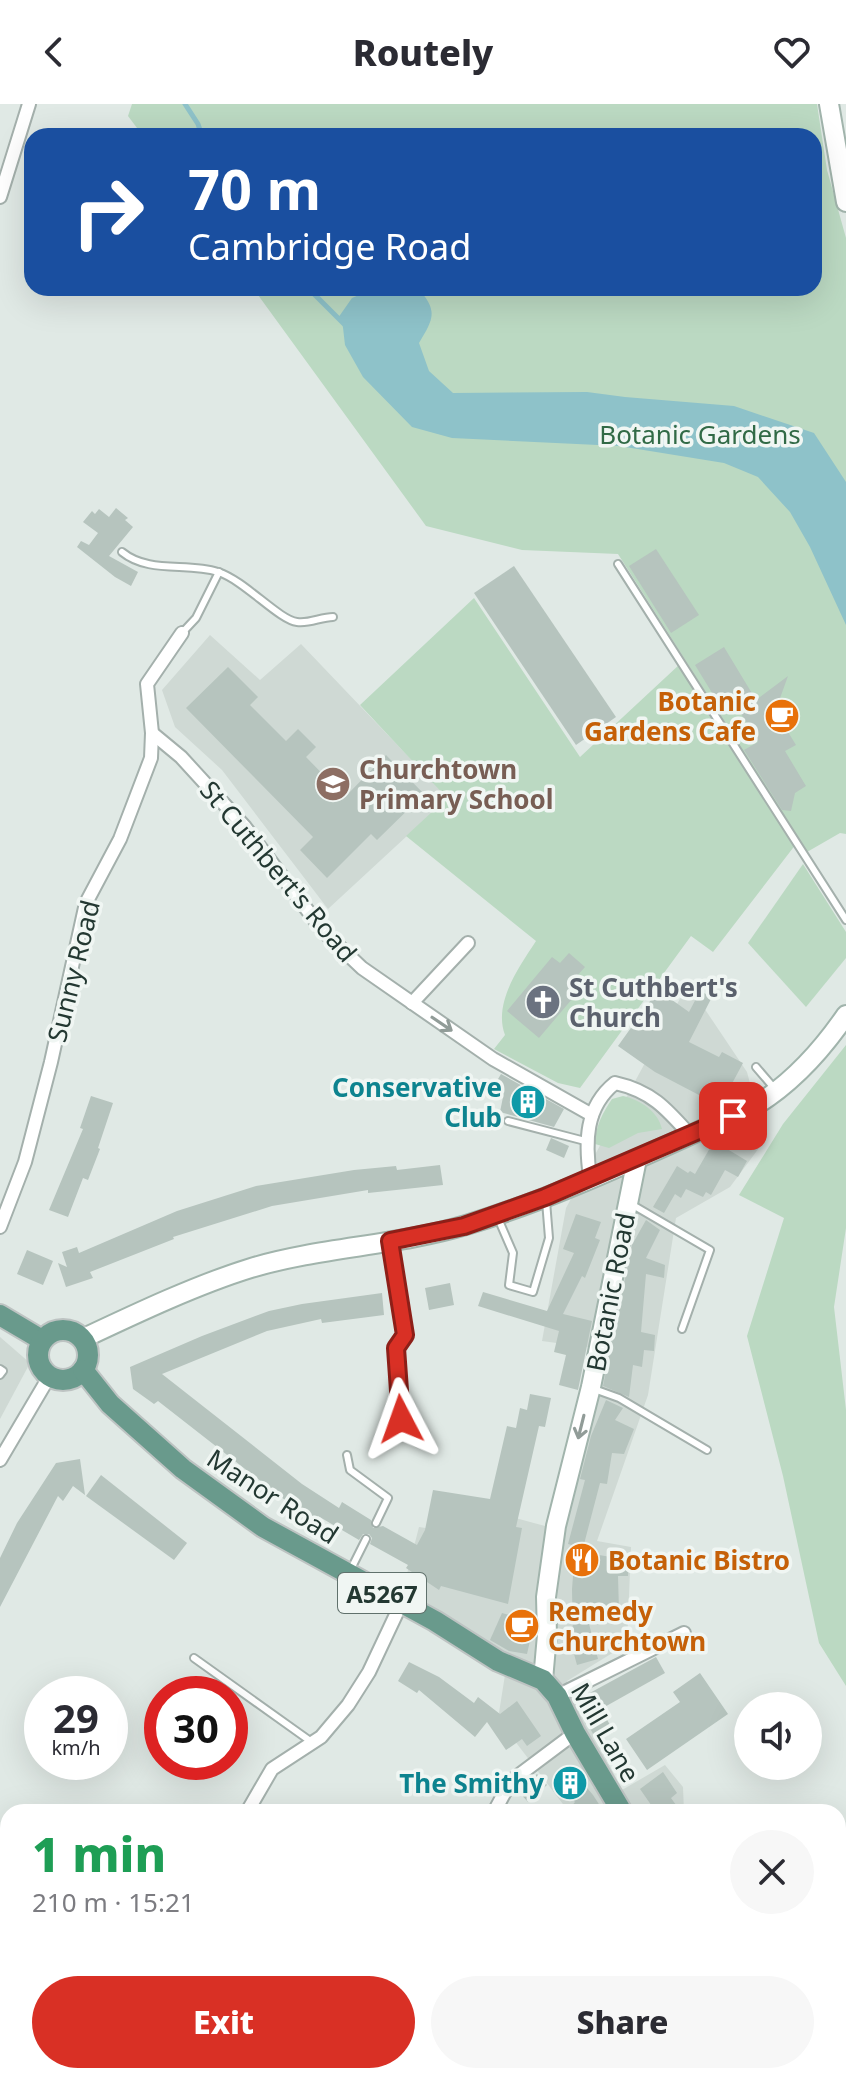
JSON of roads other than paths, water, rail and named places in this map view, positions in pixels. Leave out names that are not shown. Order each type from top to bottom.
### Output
[{"type":"main road","points":[[829,104],[846,202]]},
{"type":"main road","points":[[82,1339],[251,1268],[464,1226],[637,1159],[753,1107],[776,1091],[832,1035],[846,1015]]},
{"type":"main road","name":"Botanic Road","points":[[543,1680],[546,1597],[552,1550],[591,1387],[637,1159]]},
{"type":"main road","points":[[0,1316],[42,1340]]},
{"type":"main road","points":[[54,1331],[77,1334],[88,1355],[83,1370],[64,1381],[49,1377],[39,1364],[38,1348],[42,1340],[54,1331]]},
{"type":"main road","name":"Manor Road","points":[[83,1370],[110,1404],[224,1501],[263,1527],[435,1621],[498,1661],[543,1680]]},
{"type":"main road","name":"Mill Lane","points":[[543,1680],[557,1696],[617,1804]]},
{"type":"street","points":[[0,197],[29,104]]},
{"type":"street","name":"Sunny Road","points":[[0,1227],[29,1148],[86,903],[120,839],[151,758],[147,684],[182,633]]},
{"type":"street","name":"St Cuthbert's Road","points":[[152,733],[181,757],[245,827],[323,931],[362,968],[493,1059],[592,1115]]},
{"type":"street","points":[[412,1003],[468,943]]},
{"type":"street","points":[[590,1177],[585,1141],[602,1093],[615,1083],[638,1088],[651,1096],[690,1135]]},
{"type":"street","points":[[390,1241],[405,1335],[396,1348],[401,1419]]},
{"type":"street","points":[[0,1460],[49,1377]]},
{"type":"street","points":[[252,1804],[272,1769],[321,1737],[348,1705],[369,1672],[401,1604]]},
{"type":"street","points":[[557,1696],[684,1633]]},
{"type":"street","points":[[498,1804],[511,1781],[575,1733]]},
{"type":"lane","points":[[122,552],[138,562],[192,566],[219,572],[250,589],[288,620],[309,622],[333,617]]},
{"type":"lane","points":[[618,564],[846,920]]},
{"type":"lane","points":[[182,633],[196,618],[219,572]]},
{"type":"lane","points":[[756,1067],[776,1091]]},
{"type":"lane","points":[[508,1121],[585,1141]]},
{"type":"lane","points":[[496,1214],[513,1253],[509,1285],[533,1292],[549,1238],[545,1197]]},
{"type":"lane","points":[[628,1203],[710,1250],[682,1329]]},
{"type":"lane","points":[[0,1369],[3,1371],[0,1375]]},
{"type":"lane","points":[[591,1387],[619,1398],[707,1450]]},
{"type":"lane","points":[[347,1455],[350,1470],[388,1498],[376,1523]]},
{"type":"lane","points":[[348,1575],[366,1539]]},
{"type":"lane","points":[[194,1658],[313,1743]]},
{"type":"water","points":[[424,296],[432,315],[419,343],[429,371],[453,393],[587,392],[734,406],[814,433],[846,482],[846,625],[790,512],[758,477],[724,463],[619,446],[452,438],[412,427],[363,377],[345,345],[342,319],[338,318],[352,298]]},
{"type":"waterway","points":[[185,104],[199,128]]},
{"type":"waterway","points":[[316,296],[347,327]]},
{"type":"place","name":"Botanic Gardens Cafe","points":[[782,716]]},
{"type":"place","name":"Churchtown Primary School","points":[[333,784]]},
{"type":"place","name":"St Cuthbert's Church","points":[[543,1002]]},
{"type":"place","name":"Conservative Club","points":[[528,1102]]},
{"type":"place","name":"Botanic Bistro","points":[[582,1560]]},
{"type":"place","name":"Remedy Churchtown","points":[[522,1626]]},
{"type":"place","name":"The Smithy","points":[[570,1783]]},
{"type":"park label","name":"Botanic Gardens","points":[[700,434]]}]
